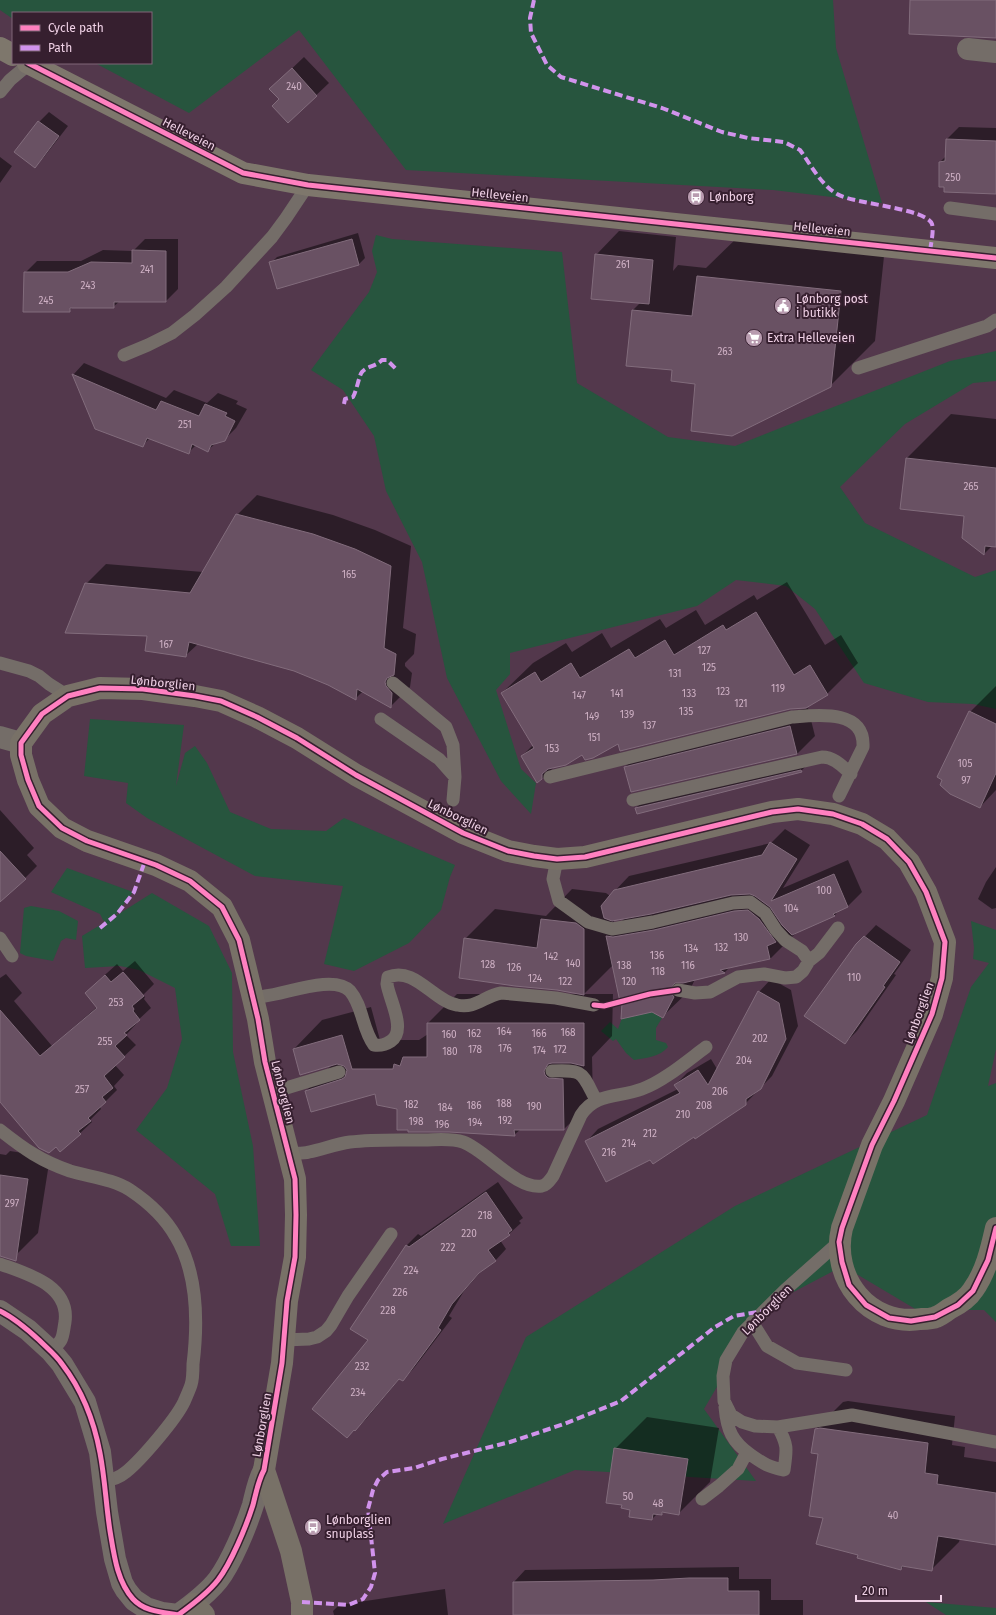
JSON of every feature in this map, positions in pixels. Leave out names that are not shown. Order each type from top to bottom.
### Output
[{"type":"main road","name":"Helleveien","points":[[0,48],[12,55]]},
{"type":"main road","name":"Helleveien","points":[[29,64],[244,173],[308,185],[996,258]]},
{"type":"street","points":[[968,49],[996,52]]},
{"type":"street","name":"Lønborglien","points":[[0,1311],[28,1330],[52,1351],[62,1364],[85,1402],[100,1452],[107,1512],[115,1559],[122,1583],[126,1590],[139,1604],[150,1610],[178,1615],[199,1610],[227,1565],[252,1506],[259,1481],[264,1470],[278,1385],[287,1301],[294,1256],[296,1215],[295,1179],[265,1062],[253,996],[239,940],[222,907],[190,881],[156,865],[87,841],[62,828],[39,806],[28,780],[21,755],[21,743],[42,714],[68,696],[100,688],[143,689],[221,701],[257,717],[297,738],[356,775],[463,833],[508,851],[556,859],[585,857],[772,812],[798,809],[833,814],[862,824],[887,839],[909,862],[926,892],[945,942],[942,978],[932,1014],[894,1101],[872,1145],[846,1215],[839,1242],[842,1262],[849,1285],[866,1305],[889,1318],[911,1321],[935,1317],[958,1305],[973,1291],[988,1260],[996,1228]]},
{"type":"street","points":[[0,737],[21,743]]},
{"type":"street","name":"Lønborglien","points":[[264,1470],[291,1551],[302,1602],[302,1615]]},
{"type":"lane","points":[[0,92],[21,64]]},
{"type":"lane","points":[[124,355],[172,333],[226,287],[272,237],[308,185]]},
{"type":"lane","points":[[950,208],[996,214]]},
{"type":"lane","points":[[858,368],[987,326],[996,320]]},
{"type":"lane","points":[[0,663],[29,671],[68,696]]},
{"type":"lane","points":[[393,682],[446,727],[453,745],[455,777],[453,800]]},
{"type":"lane","points":[[550,777],[792,717],[841,717],[849,720],[855,725],[861,732],[863,739],[862,747],[851,774],[839,796]]},
{"type":"lane","points":[[381,719],[439,759],[455,777]]},
{"type":"lane","points":[[633,800],[822,757],[828,757],[834,760],[851,774]]},
{"type":"lane","points":[[556,859],[553,879],[559,901],[588,922],[612,929],[652,922],[733,903],[750,902],[765,913],[776,930],[785,940],[802,951],[809,961]]},
{"type":"lane","points":[[678,990],[695,993],[710,992],[738,978],[764,974],[785,978],[796,977],[803,971],[809,961],[818,953],[838,928]]},
{"type":"lane","points":[[0,938],[12,956]]},
{"type":"lane","points":[[253,996],[264,997],[306,987],[331,984],[342,986],[349,991],[358,1006],[369,1038],[374,1045],[382,1046],[393,1039],[399,1032],[399,1024],[387,984],[388,977],[396,974],[413,978],[448,1002],[456,1005],[466,1006],[477,1004],[494,994],[501,993],[556,998],[594,1005]]},
{"type":"lane","points":[[288,1153],[308,1152],[349,1142],[433,1140],[462,1141],[471,1145],[508,1174],[522,1181],[541,1186],[549,1182],[553,1176],[581,1115],[596,1100],[642,1089],[656,1082],[706,1047]]},
{"type":"lane","points":[[552,1071],[573,1070],[579,1072],[584,1077],[596,1100]]},
{"type":"lane","points":[[273,1092],[338,1072]]},
{"type":"lane","points":[[0,1130],[23,1148],[46,1162],[129,1189],[146,1201],[161,1216],[176,1237],[186,1259],[192,1281],[195,1305],[196,1342],[191,1386],[182,1407],[141,1458],[126,1472],[114,1480],[104,1481]]},
{"type":"lane","points":[[284,1340],[309,1339],[317,1337],[326,1331],[348,1296],[391,1234]]},
{"type":"lane","name":"Lønborglien","points":[[778,1427],[785,1440],[787,1450],[784,1470],[767,1466],[739,1446],[730,1433],[724,1400],[726,1360],[743,1332],[752,1322],[785,1290],[839,1242]]},
{"type":"lane","points":[[0,1264],[45,1282],[58,1293],[63,1302],[66,1317],[62,1340],[52,1351]]},
{"type":"lane","points":[[752,1322],[768,1346],[797,1363],[846,1370]]},
{"type":"lane","points":[[724,1400],[731,1415],[742,1422],[755,1426],[778,1427],[852,1415],[996,1442]]},
{"type":"lane","points":[[702,1499],[719,1486],[738,1468],[747,1452]]},
{"type":"green space","points":[[0,0],[833,0],[836,48],[882,203],[773,190],[406,170],[299,30],[189,113],[97,64],[152,64],[152,12],[12,12],[12,18],[0,10]]},
{"type":"green space","points":[[376,235],[392,239],[562,252],[577,383],[668,437],[735,446],[950,361],[996,351],[996,381],[973,383],[905,424],[840,487],[865,523],[975,577],[996,570],[996,709],[973,704],[928,702],[864,683],[815,609],[786,586],[736,580],[697,606],[510,653],[510,674],[496,690],[521,769],[536,783],[531,814],[501,781],[447,678],[422,562],[386,491],[374,436],[343,390],[311,370],[369,292],[377,272],[372,251]]},
{"type":"green space","points":[[90,719],[184,725],[176,786],[185,753],[195,746],[207,763],[230,812],[271,829],[326,831],[344,818],[455,865],[450,877],[441,910],[409,943],[354,971],[324,964],[343,886],[255,876],[147,818],[126,803],[128,783],[84,776]]},
{"type":"green space","points":[[67,868],[133,892],[114,917],[152,893],[209,926],[232,973],[233,1052],[253,1146],[260,1246],[231,1246],[215,1194],[136,1130],[167,1088],[182,1039],[175,988],[139,970],[120,966],[85,968],[82,936],[105,922],[100,914],[51,892]]},
{"type":"green space","points":[[31,906],[59,911],[78,921],[76,940],[66,938],[61,941],[53,961],[26,956],[20,953],[24,908]]},
{"type":"green space","points":[[971,921],[996,930],[996,1049],[988,1086],[996,1083],[996,1322],[984,1310],[917,1310],[843,1266],[763,1308],[704,1409],[756,1481],[575,1470],[443,1524],[526,1337],[735,1206],[927,1115],[971,987],[989,963],[973,959],[974,948]]},
{"type":"green space","points":[[652,1012],[662,1018],[656,1028],[656,1040],[666,1043],[668,1047],[657,1055],[634,1060],[626,1053],[616,1039],[613,1041],[601,1031],[610,1022],[618,1029],[622,1018]]},
{"type":"green space","points":[[926,1602],[996,1608],[996,1615],[946,1615]]},
{"type":"building","points":[[910,0],[996,0],[996,38],[909,34]]},
{"type":"building","points":[[292,68],[317,96],[288,123],[272,106],[279,99],[269,89]]},
{"type":"building","points":[[38,121],[59,136],[35,168],[14,152]]},
{"type":"building","points":[[946,139],[996,141],[996,194],[944,192],[944,187],[939,187],[939,162],[945,161]]},
{"type":"building","points":[[352,239],[359,265],[277,289],[269,262]]},
{"type":"building","points":[[132,250],[166,251],[166,302],[114,302],[114,308],[70,308],[70,312],[23,312],[24,272],[68,272],[91,262],[132,263]]},
{"type":"building","points":[[595,254],[653,260],[649,304],[591,299]]},
{"type":"building","points":[[697,276],[841,291],[831,387],[732,436],[691,431],[695,384],[671,381],[672,370],[626,366],[632,310],[692,316]]},
{"type":"building","points":[[72,374],[156,410],[161,401],[199,416],[205,404],[227,413],[225,416],[235,421],[225,441],[211,445],[208,452],[192,444],[189,454],[147,438],[143,447],[95,429]]},
{"type":"building","points":[[906,458],[996,468],[996,547],[985,546],[984,555],[962,538],[964,516],[900,509]]},
{"type":"building","points":[[236,514],[313,534],[355,549],[391,566],[384,648],[396,654],[394,675],[387,678],[385,682],[386,686],[392,693],[391,708],[357,689],[356,700],[328,685],[294,671],[189,642],[186,657],[145,651],[147,636],[65,633],[85,583],[190,593]]},
{"type":"building","points":[[756,612],[794,675],[810,665],[828,695],[806,708],[790,709],[620,751],[618,744],[593,758],[585,760],[582,755],[566,765],[548,769],[542,774],[542,779],[537,783],[521,756],[534,748],[501,693],[535,672],[541,682],[571,663],[580,678],[629,649],[635,658],[665,640],[674,655],[723,625],[726,630]]},
{"type":"building","points":[[969,711],[996,724],[996,773],[980,808],[950,794],[940,785],[942,780],[937,777]]},
{"type":"building","points":[[790,726],[797,754],[631,792],[624,767]]},
{"type":"building","points":[[801,770],[802,772],[637,814],[635,808]]},
{"type":"building","points":[[770,842],[797,859],[771,901],[834,874],[848,907],[833,914],[835,916],[792,935],[782,925],[770,907],[750,894],[731,895],[651,914],[612,921],[604,918],[601,906],[614,890],[762,855]]},
{"type":"building","points":[[0,851],[26,879],[0,902]]},
{"type":"building","points":[[748,910],[759,919],[776,942],[767,946],[770,959],[720,970],[725,973],[683,983],[675,983],[670,989],[674,997],[663,1018],[652,1012],[621,1019],[622,1003],[620,1002],[606,936],[613,937],[654,930],[734,911]]},
{"type":"building","points":[[541,919],[576,923],[584,929],[584,995],[557,990],[459,978],[464,938],[537,948]]},
{"type":"building","points":[[864,936],[900,962],[883,986],[885,987],[845,1044],[804,1016],[856,944]]},
{"type":"building","points":[[123,972],[144,996],[132,1006],[134,1009],[133,1011],[140,1020],[124,1033],[127,1035],[115,1046],[125,1057],[104,1076],[113,1088],[102,1097],[106,1102],[88,1118],[91,1121],[78,1131],[81,1134],[60,1152],[56,1147],[49,1153],[39,1148],[0,1102],[0,1010],[40,1056],[97,1008],[85,993],[105,975],[111,982]]},
{"type":"building","points":[[758,991],[779,1003],[786,1039],[761,1089],[746,1099],[746,1105],[695,1139],[694,1137],[653,1164],[650,1160],[606,1182],[585,1141],[680,1093],[674,1085],[698,1070],[708,1085]]},
{"type":"building","points":[[427,1023],[584,1023],[584,1066],[571,1063],[552,1063],[548,1064],[544,1071],[548,1078],[563,1079],[564,1130],[514,1130],[515,1136],[449,1132],[408,1132],[408,1130],[397,1130],[397,1109],[377,1105],[375,1094],[311,1112],[305,1091],[342,1079],[345,1077],[347,1070],[344,1066],[337,1064],[300,1075],[293,1049],[342,1035],[352,1069],[393,1069],[394,1064],[400,1066],[403,1057],[427,1057]]},
{"type":"building","points":[[0,1175],[28,1179],[16,1261],[0,1256]]},
{"type":"building","points":[[486,1192],[512,1230],[508,1233],[510,1235],[488,1250],[496,1261],[479,1273],[452,1304],[438,1328],[441,1330],[403,1381],[399,1379],[355,1431],[354,1430],[347,1438],[312,1409],[368,1340],[350,1329],[406,1245],[409,1247]]},
{"type":"building","points":[[820,1428],[928,1443],[925,1473],[938,1475],[937,1484],[996,1493],[996,1545],[938,1536],[932,1571],[902,1566],[901,1570],[857,1558],[858,1555],[816,1544],[823,1518],[809,1516],[818,1454],[811,1453],[815,1429]]},
{"type":"building","points":[[614,1448],[688,1459],[679,1515],[662,1512],[662,1515],[653,1514],[652,1520],[629,1517],[630,1510],[621,1508],[622,1505],[606,1503]]},
{"type":"building","points":[[728,1578],[728,1591],[759,1591],[759,1615],[513,1615],[513,1582]]},
{"type":"marked path","points":[[534,0],[530,18],[531,33],[547,65],[561,77],[662,108],[722,132],[748,138],[784,142],[800,150],[821,180],[837,194],[845,198],[904,210],[927,219],[933,227],[930,251]]},
{"type":"marked path","points":[[344,404],[345,399],[353,397],[361,374],[364,370],[382,360],[387,360],[396,369]]},
{"type":"marked path","points":[[100,928],[117,914],[134,892],[145,861]]},
{"type":"marked path","points":[[302,1602],[348,1605],[363,1599],[371,1587],[375,1573],[368,1509],[373,1490],[378,1480],[387,1472],[414,1468],[442,1459],[510,1442],[564,1424],[621,1401],[715,1327],[734,1316],[763,1311]]},
{"type":"cycle path","points":[[30,64],[243,173],[308,185],[996,258]]},
{"type":"cycle path","points":[[0,1311],[25,1328],[60,1361],[76,1384],[86,1406],[91,1418],[102,1463],[115,1558],[123,1584],[133,1599],[143,1607],[154,1611],[178,1615],[204,1595],[223,1573],[233,1555],[246,1524],[264,1470],[282,1363],[287,1301],[295,1257],[295,1179],[265,1062],[258,1019],[239,940],[222,907],[190,881],[156,865],[87,841],[62,828],[39,806],[28,780],[21,755],[21,743],[42,714],[68,696],[100,688],[143,689],[221,701],[257,717],[297,738],[356,775],[463,833],[508,851],[534,856],[557,859],[585,857],[772,812],[798,809],[833,814],[862,824],[887,839],[909,862],[926,892],[945,942],[942,978],[932,1014],[894,1101],[872,1145],[842,1228],[839,1242],[842,1262],[849,1285],[866,1305],[889,1318],[911,1321],[935,1317],[958,1305],[973,1291],[988,1260],[996,1228]]},
{"type":"cycle path","points":[[594,1005],[604,1006],[650,994],[678,990]]},
{"type":"place","name":"Lønborg","points":[[696,197]]},
{"type":"place","name":"Lønborg post i butikk","points":[[783,306]]},
{"type":"place","name":"Extra Helleveien","points":[[754,338]]},
{"type":"place","name":"Lønborglien snuplass","points":[[313,1527]]}]
